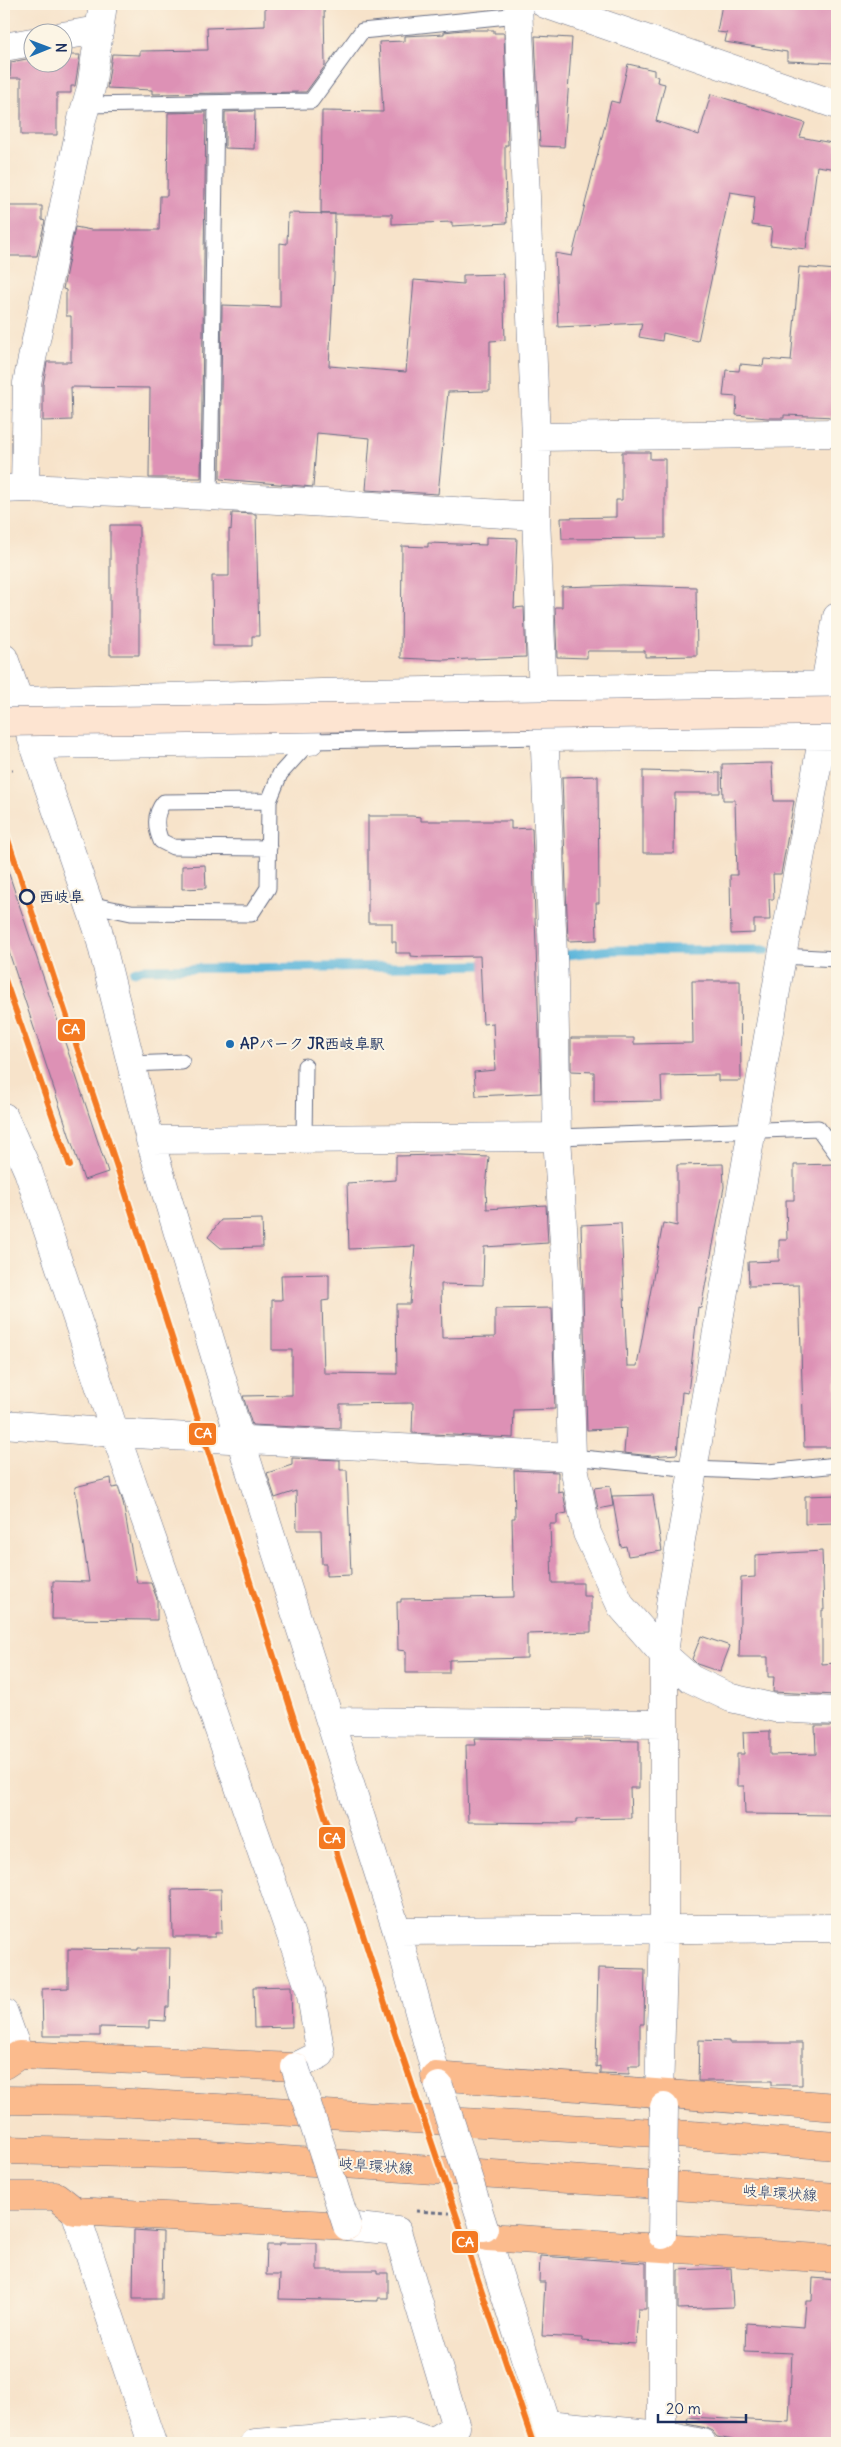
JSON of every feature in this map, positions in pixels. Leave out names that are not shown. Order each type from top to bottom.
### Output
[{"type":"main road","points":[[11,2060],[295,2067]]},
{"type":"main road","points":[[437,2081],[661,2100],[837,2107]]},
{"type":"main road","points":[[4,2100],[98,2101],[691,2135],[837,2146]]},
{"type":"main road","name":"岐阜環状線","points":[[4,2150],[209,2155],[837,2197]]},
{"type":"main road","points":[[4,2196],[56,2196],[75,2211],[347,2226]]},
{"type":"main road","points":[[486,2232],[662,2242],[837,2258]]},
{"type":"street","points":[[545,4],[837,105]]},
{"type":"street","points":[[518,10],[536,437],[536,516],[554,982],[557,1136],[567,1287],[572,1457],[587,1533],[621,1606],[664,1655],[691,1679],[731,1698],[775,1708],[837,1710]]},
{"type":"street","points":[[101,17],[91,88],[27,383],[14,489],[210,496],[536,516]]},
{"type":"street","points":[[72,31],[101,17]]},
{"type":"street","points":[[4,47],[22,44]]},
{"type":"street","points":[[536,437],[837,433]]},
{"type":"street","points":[[12,712],[543,689],[831,685],[837,618]]},
{"type":"street","points":[[4,658],[12,712],[35,745],[89,904],[150,1140],[240,1439],[397,1930],[437,2081],[549,2434],[662,2435],[702,2443]]},
{"type":"street","points":[[12,712],[837,711]]},
{"type":"street","points":[[544,737],[830,735],[782,956],[671,1597],[664,1655],[664,1928],[661,2100],[662,2435]]},
{"type":"street","points":[[35,745],[310,742]]},
{"type":"street","points":[[4,1117],[28,1171],[115,1433],[310,1990],[321,2054],[295,2067],[347,2226],[397,2231],[456,2427],[431,2442],[418,2440],[403,2432],[255,2443]]},
{"type":"street","points":[[150,1140],[557,1136]]},
{"type":"street","points":[[4,1424],[115,1433],[572,1457]]},
{"type":"street","points":[[330,1721],[664,1724]]},
{"type":"street","points":[[397,1930],[837,1928]]},
{"type":"street","points":[[4,2012],[11,2060]]},
{"type":"street","points":[[75,2211],[152,2443]]},
{"type":"lane","points":[[86,105],[311,101],[362,31],[518,10]]},
{"type":"lane","points":[[210,496],[216,104]]},
{"type":"lane","points":[[89,904],[130,913],[251,914],[261,902],[268,888],[269,801],[280,774],[310,742],[544,737]]},
{"type":"lane","points":[[269,801],[164,802],[157,810],[156,829],[161,841],[173,847],[269,848]]},
{"type":"lane","points":[[782,956],[837,959]]},
{"type":"lane","points":[[131,1064],[182,1062]]},
{"type":"lane","points":[[304,1139],[305,1066]]},
{"type":"lane","points":[[557,1136],[818,1128],[837,1154]]},
{"type":"lane","points":[[572,1457],[693,1469],[768,1472],[837,1465]]},
{"type":"building","points":[[265,4],[312,4],[324,7],[325,66],[306,92],[152,94],[152,90],[107,88],[112,54],[140,55],[140,51],[208,50],[207,28],[265,26]]},
{"type":"building","points":[[722,4],[837,4],[837,63],[787,61],[787,52],[725,42],[727,33],[717,32]]},
{"type":"building","points":[[494,30],[494,33],[504,33],[508,145],[505,145],[507,223],[452,226],[452,222],[392,224],[392,214],[321,214],[322,111],[383,112],[379,42],[405,41],[405,36],[444,34],[444,32]]},
{"type":"building","points":[[535,36],[572,38],[564,147],[540,146]]},
{"type":"building","points":[[72,55],[80,55],[75,86],[71,86],[71,93],[57,93],[57,135],[21,135],[21,78],[10,78],[11,62],[22,60],[22,72],[72,72]]},
{"type":"building","points":[[628,64],[654,70],[654,75],[658,77],[657,82],[665,84],[656,121],[699,135],[711,94],[805,123],[800,137],[837,144],[837,169],[817,166],[806,249],[770,245],[772,228],[752,225],[755,196],[730,192],[698,341],[663,333],[662,341],[639,337],[642,323],[558,327],[555,253],[572,256],[611,101],[619,103]]},
{"type":"building","points":[[255,111],[254,149],[225,148],[225,112]]},
{"type":"building","points":[[206,112],[201,478],[149,478],[150,388],[71,387],[72,420],[43,421],[43,385],[47,362],[71,362],[71,316],[66,316],[66,290],[63,289],[75,227],[91,230],[159,230],[160,196],[167,196],[168,113]]},
{"type":"building","points":[[4,206],[42,206],[42,220],[45,221],[37,256],[4,256]]},
{"type":"building","points":[[288,213],[335,214],[329,366],[406,372],[414,280],[463,284],[463,275],[503,274],[505,340],[490,341],[490,391],[448,392],[438,494],[366,490],[370,438],[317,433],[313,487],[220,479],[222,305],[280,307],[280,243],[287,244]]},
{"type":"building","points":[[799,267],[837,270],[837,417],[784,415],[784,418],[767,418],[736,415],[737,397],[723,396],[726,370],[739,371],[740,364],[763,366],[764,359],[791,361]]},
{"type":"building","points":[[622,452],[650,452],[650,459],[665,459],[665,538],[562,539],[561,518],[616,517],[616,500],[622,500]]},
{"type":"building","points":[[232,513],[256,514],[259,636],[252,636],[252,646],[213,646],[212,576],[229,576],[229,529],[231,530]]},
{"type":"building","points":[[110,525],[139,525],[139,655],[110,655]]},
{"type":"building","points":[[486,537],[517,538],[514,608],[524,607],[526,657],[443,660],[401,658],[402,546],[428,547],[428,543],[486,545]]},
{"type":"building","points":[[622,585],[696,587],[697,656],[645,657],[645,651],[587,651],[587,658],[557,657],[555,607],[562,607],[562,587]]},
{"type":"building","points":[[772,763],[774,801],[794,801],[781,874],[773,874],[774,899],[769,899],[770,920],[754,920],[754,933],[731,934],[730,875],[737,875],[735,800],[723,800],[722,764]]},
{"type":"building","points":[[643,771],[720,773],[720,793],[675,793],[674,853],[643,853]]},
{"type":"building","points":[[598,776],[599,903],[596,903],[597,940],[568,941],[562,777]]},
{"type":"building","points":[[368,816],[412,816],[421,817],[421,821],[511,821],[511,829],[532,828],[541,1093],[476,1096],[474,1072],[495,1070],[493,1023],[483,1024],[480,956],[423,957],[411,956],[411,953],[396,953],[396,942],[392,942],[392,923],[368,923]]},
{"type":"building","points":[[205,865],[206,888],[182,889],[182,866]]},
{"type":"building","points":[[8,871],[108,1172],[84,1180],[4,937],[4,872]]},
{"type":"building","points":[[692,981],[740,981],[741,1081],[718,1081],[718,1075],[661,1076],[662,1101],[594,1102],[594,1072],[571,1071],[571,1038],[634,1038],[634,1044],[693,1043]]},
{"type":"building","points":[[396,1156],[489,1157],[486,1188],[487,1209],[546,1205],[548,1243],[484,1247],[483,1285],[441,1284],[442,1338],[495,1337],[495,1309],[552,1308],[555,1409],[514,1410],[513,1438],[412,1433],[413,1403],[340,1404],[340,1429],[252,1425],[243,1396],[292,1395],[292,1350],[272,1350],[272,1300],[282,1300],[281,1275],[329,1274],[329,1300],[322,1301],[324,1373],[397,1374],[396,1304],[410,1304],[415,1246],[349,1249],[347,1183],[396,1180]]},
{"type":"building","points":[[723,1164],[724,1187],[701,1308],[698,1307],[688,1393],[682,1392],[677,1454],[652,1456],[624,1453],[626,1428],[587,1430],[581,1225],[621,1223],[627,1366],[637,1366],[663,1223],[677,1226],[677,1165]]},
{"type":"building","points":[[836,1164],[837,1447],[804,1447],[799,1285],[749,1286],[748,1262],[779,1261],[779,1240],[787,1240],[786,1200],[794,1200],[794,1165]]},
{"type":"building","points":[[262,1219],[263,1247],[221,1248],[208,1237],[221,1220]]},
{"type":"building","points":[[292,1458],[340,1460],[340,1470],[347,1470],[351,1575],[326,1576],[326,1564],[322,1564],[321,1530],[297,1530],[296,1491],[275,1498],[267,1473],[292,1465]]},
{"type":"building","points":[[514,1470],[558,1472],[558,1493],[563,1492],[567,1513],[557,1515],[557,1524],[550,1524],[552,1583],[583,1583],[583,1596],[591,1596],[591,1632],[527,1634],[527,1658],[449,1660],[449,1673],[406,1673],[406,1651],[398,1650],[397,1602],[401,1602],[401,1599],[514,1597],[512,1518],[515,1518]]},
{"type":"building","points":[[111,1478],[112,1488],[118,1487],[123,1502],[137,1583],[151,1583],[157,1599],[157,1620],[52,1619],[53,1581],[89,1582],[75,1487]]},
{"type":"building","points":[[610,1486],[613,1506],[598,1509],[594,1488]]},
{"type":"building","points":[[653,1495],[662,1551],[628,1556],[626,1546],[621,1547],[612,1496]]},
{"type":"building","points":[[837,1495],[837,1523],[805,1524],[805,1496]]},
{"type":"building","points":[[822,1551],[824,1610],[822,1610],[822,1664],[837,1663],[837,1695],[773,1692],[774,1677],[768,1677],[768,1657],[739,1657],[741,1578],[755,1577],[755,1555]]},
{"type":"building","points":[[701,1636],[730,1646],[720,1672],[697,1664],[692,1659]]},
{"type":"building","points":[[815,1726],[837,1726],[837,1815],[745,1814],[744,1786],[737,1786],[737,1754],[744,1754],[743,1732],[770,1731],[770,1755],[816,1754]]},
{"type":"building","points":[[475,1738],[639,1741],[639,1788],[630,1788],[631,1818],[576,1819],[576,1823],[468,1822],[466,1745],[476,1745]]},
{"type":"building","points":[[221,1889],[222,1933],[215,1933],[215,1937],[173,1937],[172,1890]]},
{"type":"building","points":[[138,1948],[170,1948],[169,2007],[166,2007],[165,2021],[149,2020],[149,2028],[100,2027],[100,2036],[43,2036],[42,1989],[68,1988],[68,1949],[138,1950]]},
{"type":"building","points":[[598,1968],[645,1969],[644,2024],[640,2024],[640,2066],[629,2066],[629,2074],[600,2073],[600,2066],[596,2067]]},
{"type":"building","points":[[291,1986],[292,2027],[254,2028],[253,1987]]},
{"type":"building","points":[[699,2040],[729,2041],[729,2043],[802,2043],[802,2085],[772,2085],[772,2081],[698,2081]]},
{"type":"building","points":[[134,2230],[163,2232],[162,2299],[133,2299]]},
{"type":"building","points":[[280,2243],[317,2243],[317,2270],[377,2270],[377,2273],[388,2273],[388,2298],[378,2298],[378,2301],[279,2299],[280,2275],[266,2275],[267,2245],[280,2245]]},
{"type":"building","points":[[540,2256],[646,2263],[646,2309],[638,2309],[636,2344],[582,2341],[582,2338],[542,2336],[545,2282],[539,2282]]},
{"type":"building","points":[[731,2268],[733,2307],[678,2309],[678,2270]]},
{"type":"building","points":[[813,2278],[837,2280],[837,2442],[749,2443],[717,2437],[706,2428],[687,2424],[688,2417],[789,2422],[792,2353],[745,2351],[746,2323],[804,2327],[806,2301],[812,2301]]},
{"type":"waterway","points":[[566,955],[611,950],[766,950]]},
{"type":"waterway","points":[[134,972],[142,969],[491,965]]},
{"type":"transit line","name":"CA","points":[[4,828],[123,1185],[389,2016],[533,2443]]},
{"type":"transit line","name":"CA","points":[[4,977],[70,1166]]},
{"type":"place","name":"西岐阜","points":[[27,897]]},
{"type":"place","name":"APパーク JR西岐阜駅","points":[[230,1044]]}]
